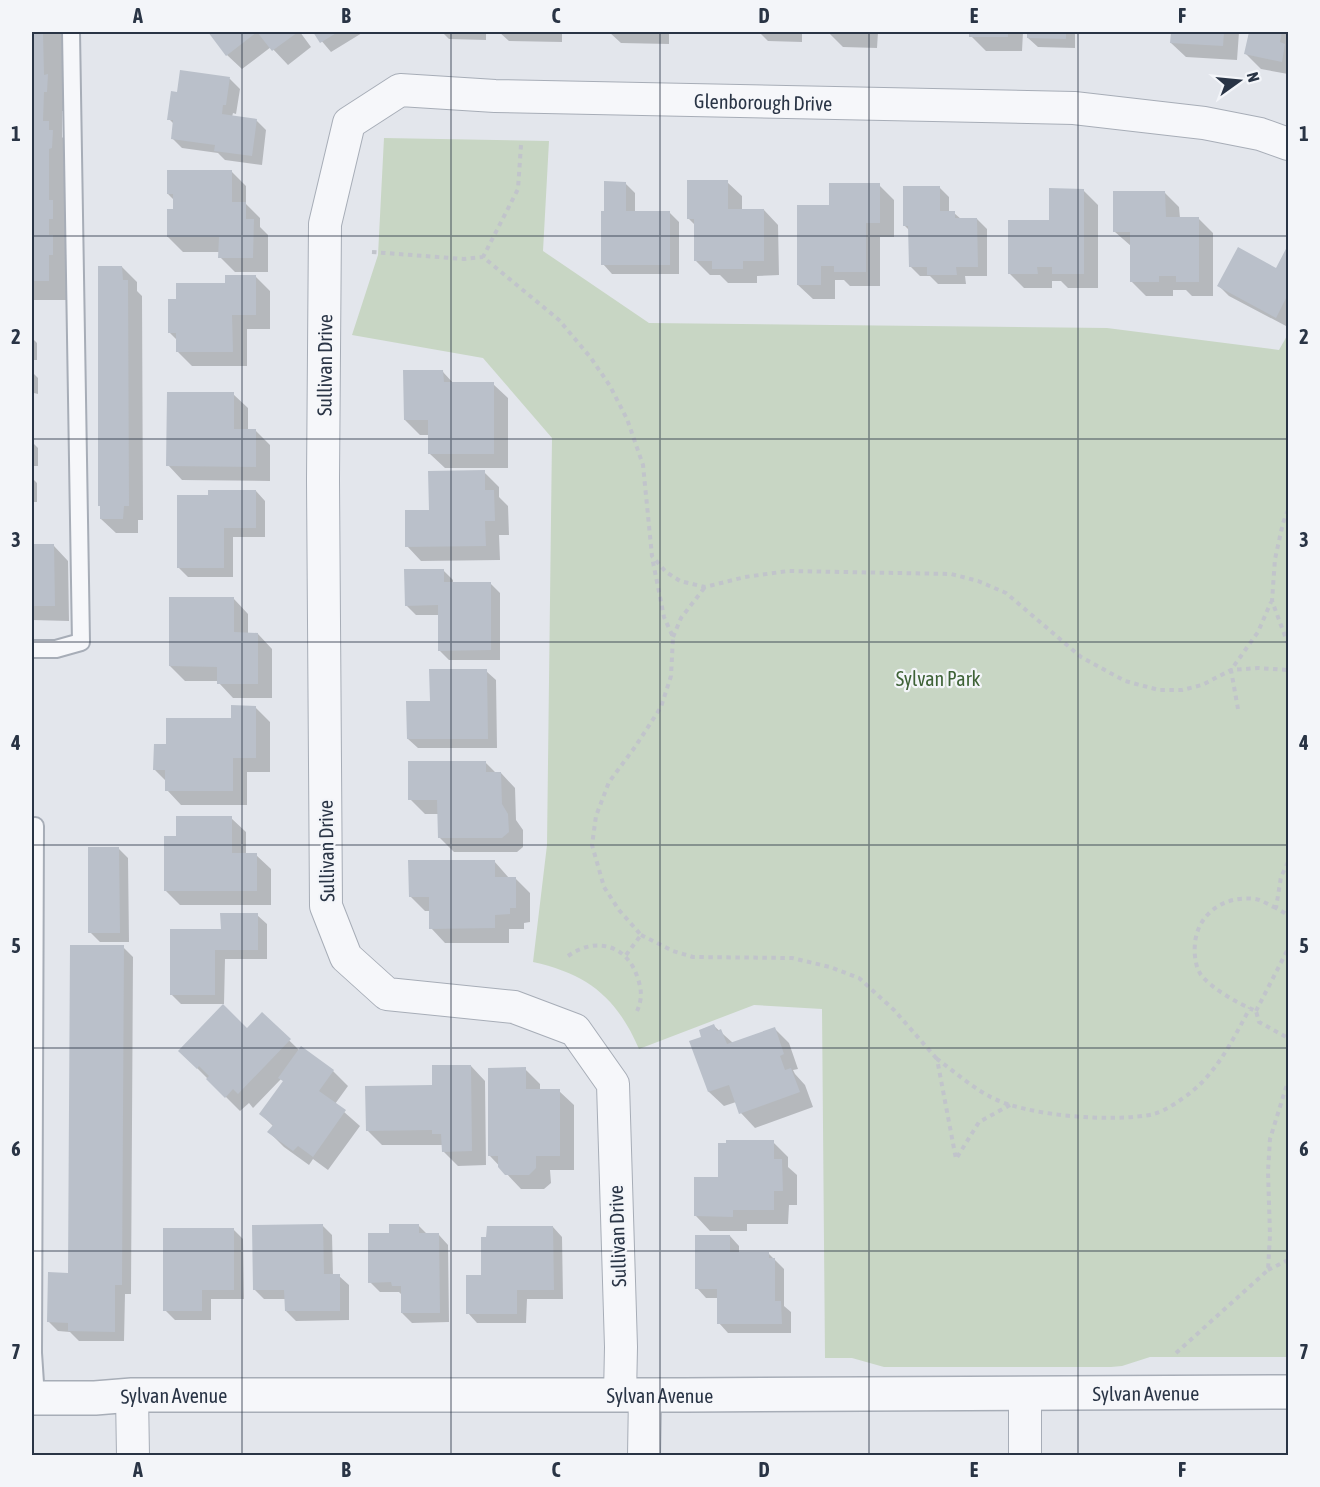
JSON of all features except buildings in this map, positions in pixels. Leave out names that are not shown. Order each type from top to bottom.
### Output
[{"type":"street","name":"Glenborough Drive","points":[[325,224],[349,123],[400,90],[495,96],[1074,108],[1204,123],[1260,134],[1288,144]]},
{"type":"street","name":"Sullivan Drive","points":[[325,224],[323,492],[326,906],[346,957],[387,994],[513,1007],[575,1030],[612,1084],[621,1347],[645,1455]]},
{"type":"street","name":"Sylvan Avenue","points":[[34,1398],[95,1398],[132,1395],[1288,1392]]},
{"type":"street","points":[[1025,1394],[1025,1455]]},
{"type":"street","points":[[132,1395],[133,1455]]},
{"type":"lane","points":[[32,649],[56,649],[81,642],[71,32]]},
{"type":"lane","points":[[34,826],[34,1398]]},
{"type":"path","points":[[483,257],[518,189],[521,145]]},
{"type":"path","points":[[372,252],[464,259],[483,257],[559,320],[591,358],[610,386],[627,419],[643,465],[652,556],[664,617],[673,637]]},
{"type":"path","points":[[1238,709],[1231,670],[1258,632],[1272,601],[1275,559],[1288,510]]},
{"type":"path","points":[[652,556],[666,572],[680,581],[705,587],[745,577],[788,572],[951,574],[978,580],[1006,593],[1082,657],[1125,681],[1159,690],[1182,690],[1202,685],[1231,670],[1258,668],[1288,670]]},
{"type":"path","points":[[705,587],[681,618],[673,637],[671,676],[661,707],[609,782],[596,816],[592,845],[604,888],[619,910],[641,935],[673,951],[693,957],[792,958],[830,967],[859,978],[894,1010],[937,1059],[989,1097],[1010,1105],[1042,1112],[1096,1119],[1156,1113],[1190,1093],[1220,1061],[1250,1008]]},
{"type":"path","points":[[1272,601],[1288,644]]},
{"type":"path","points":[[1276,908],[1281,876],[1288,862]]},
{"type":"path","points":[[1256,1011],[1223,993],[1201,974],[1194,954],[1196,936],[1203,918],[1217,905],[1240,899],[1256,899],[1288,915]]},
{"type":"path","points":[[626,955],[641,935]]},
{"type":"path","points":[[568,956],[578,949],[604,945],[626,955],[635,968],[642,990],[641,1003],[637,1011]]},
{"type":"path","points":[[1288,952],[1256,1011],[1259,1022],[1288,1038]]},
{"type":"path","points":[[937,1059],[956,1159],[979,1122],[1010,1105]]},
{"type":"path","points":[[1268,1270],[1270,1139],[1288,1081]]},
{"type":"path","points":[[1176,1353],[1268,1270],[1288,1260]]},
{"type":"green space","name":"Sylvan Park","points":[[384,138],[549,141],[543,251],[649,323],[1107,328],[1279,350],[1288,334],[1288,1357],[1150,1357],[1111,1367],[884,1367],[852,1358],[825,1358],[822,1009],[754,1005],[639,1049],[621,1016],[598,991],[570,973],[533,962],[547,845],[552,438],[483,358],[352,335],[378,255]]}]
